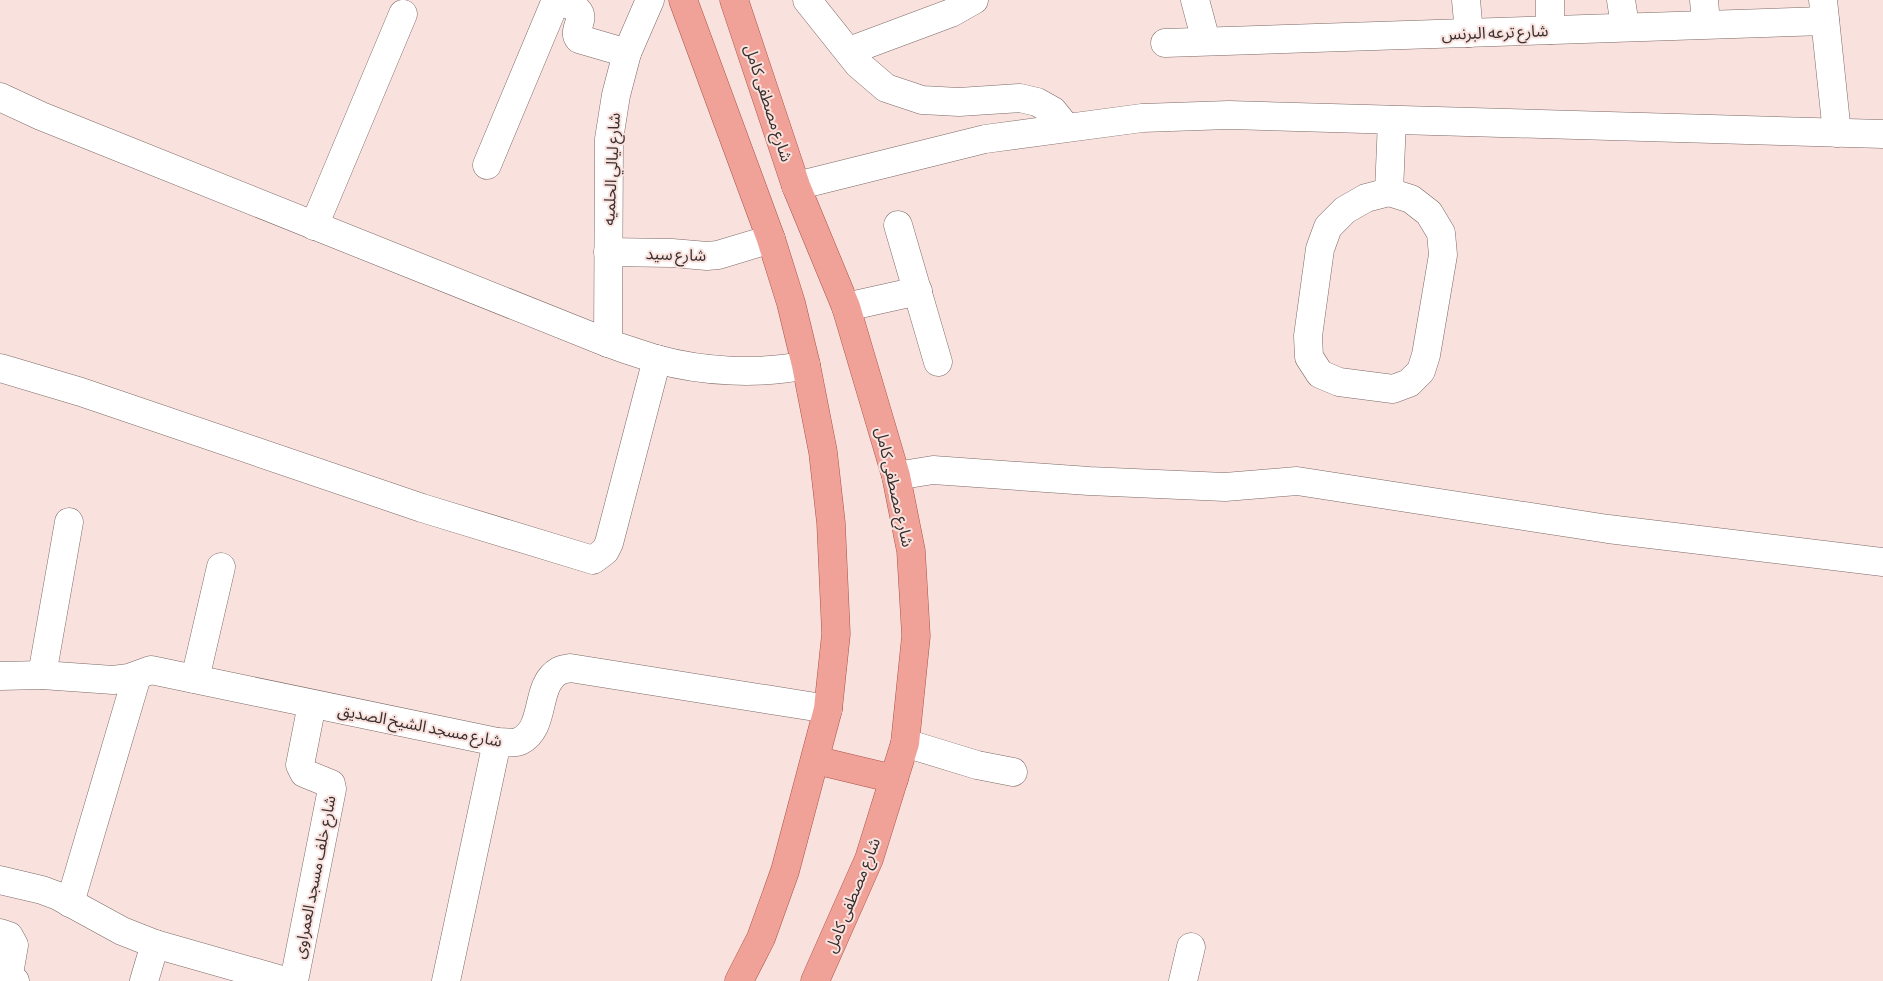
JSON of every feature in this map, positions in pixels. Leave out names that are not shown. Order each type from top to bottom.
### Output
[{"type":"main road","points":[[683,0],[771,239],[790,303],[806,365],[823,452],[831,523],[836,634],[828,709],[785,871],[761,938],[739,981]]},
{"type":"main road","name":"شارع مصطفى كامل","points":[[734,0],[796,186],[846,307],[896,476],[911,551],[916,636],[905,743],[869,859],[823,977]]},
{"type":"main road","points":[[815,760],[894,779]]},
{"type":"street","points":[[487,165],[556,0],[575,8],[580,14],[581,19],[576,32],[580,39],[627,53]]},
{"type":"street","name":"شارع ليالي الحلميه","points":[[608,343],[610,139],[616,95],[627,53],[650,0]]},
{"type":"street","points":[[807,0],[858,64],[886,88],[922,100],[959,102],[1020,98],[1037,102],[1053,112],[1066,127]]},
{"type":"street","points":[[849,52],[951,13],[974,0]]},
{"type":"street","points":[[1195,0],[1206,41]]},
{"type":"street","points":[[1466,0],[1469,33]]},
{"type":"street","points":[[1550,0],[1550,30]]},
{"type":"street","points":[[1621,0],[1625,26]]},
{"type":"street","points":[[1824,10],[1837,133]]},
{"type":"street","name":"شارع ترعه البرنس","points":[[1165,43],[1550,30],[1625,26],[1705,12],[1824,10]]},
{"type":"street","points":[[314,226],[403,14]]},
{"type":"street","points":[[0,97],[41,116],[608,343],[657,359],[701,368],[746,370],[791,368],[806,365]]},
{"type":"street","points":[[796,186],[985,139],[1142,118],[1229,115],[1883,134]]},
{"type":"street","points":[[1390,192],[1392,120]]},
{"type":"street","points":[[1390,192],[1411,199],[1429,213],[1441,233],[1443,256],[1426,355],[1421,371],[1409,383],[1393,389],[1339,382],[1320,374],[1309,357],[1308,336],[1320,249],[1328,228],[1345,210],[1366,198],[1390,192]]},
{"type":"street","points":[[898,225],[938,362]]},
{"type":"street","name":"شارع سيد","points":[[608,252],[672,252],[707,256],[718,255],[771,239]]},
{"type":"street","points":[[846,307],[918,291]]},
{"type":"street","points":[[0,368],[81,392],[422,508],[593,560],[605,551],[609,543],[657,359]]},
{"type":"street","points":[[896,476],[933,470],[1089,481],[1225,487],[1297,481],[1608,529],[1883,562]]},
{"type":"street","points":[[42,675],[69,522]]},
{"type":"street","points":[[195,679],[222,567]]},
{"type":"street","name":"شارع مسجد الشيخ الصديق","points":[[0,676],[42,675],[113,680],[137,676],[151,670],[497,742],[519,742],[529,735],[535,724],[550,679],[559,671],[570,668],[828,709]]},
{"type":"street","points":[[70,903],[137,676]]},
{"type":"street","name":"شارع خلف مسجد العمراوى","points":[[294,981],[332,789],[331,784],[304,773],[300,765],[312,704]]},
{"type":"street","points":[[446,981],[497,742]]},
{"type":"street","points":[[905,743],[978,765],[1013,772]]},
{"type":"street","points":[[0,880],[42,890],[122,931],[155,944],[285,981]]},
{"type":"street","points":[[0,933],[9,936],[14,945],[10,974],[15,981]]},
{"type":"street","points":[[144,981],[155,944]]},
{"type":"street","points":[[1183,981],[1191,947]]}]
